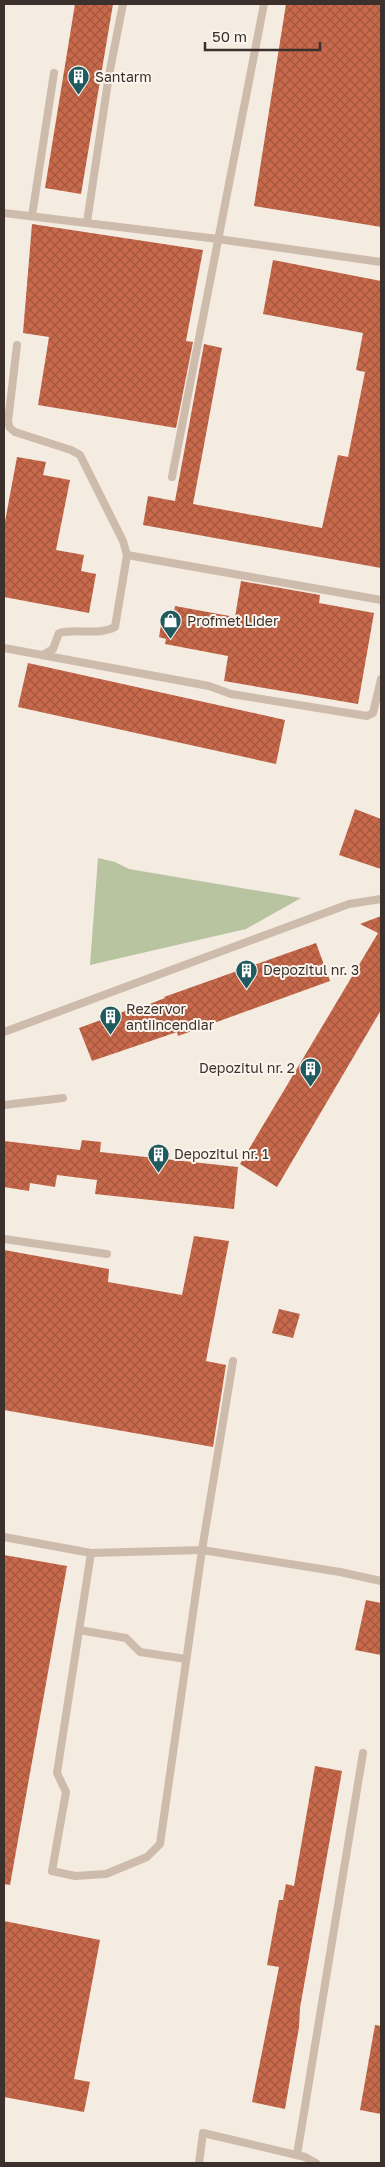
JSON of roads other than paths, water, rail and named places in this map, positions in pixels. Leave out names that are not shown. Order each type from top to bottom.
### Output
[{"type":"lane","points":[[86,222],[109,75],[123,4]]},
{"type":"lane","points":[[172,477],[264,4]]},
{"type":"lane","points":[[32,216],[54,72]]},
{"type":"lane","points":[[4,212],[381,262]]},
{"type":"lane","points":[[17,344],[8,422],[10,428],[15,432],[71,450],[80,455],[123,541],[127,555],[115,626],[106,632],[67,630],[59,633],[53,649],[43,655]]},
{"type":"lane","points":[[127,555],[381,600]]},
{"type":"lane","points":[[4,648],[209,686],[230,694],[367,716],[373,713],[381,679]]},
{"type":"lane","points":[[4,1032],[349,904],[381,899]]},
{"type":"lane","points":[[4,1106],[63,1098]]},
{"type":"lane","points":[[4,1239],[107,1254]]},
{"type":"lane","points":[[91,1553],[58,1773],[66,1792],[52,1871],[75,1876],[106,1874],[147,1857],[160,1844],[202,1550],[233,1360]]},
{"type":"lane","points":[[4,1537],[91,1553],[202,1550],[340,1572],[381,1581]]},
{"type":"lane","points":[[79,1630],[126,1638],[140,1652],[186,1658]]},
{"type":"lane","points":[[297,2155],[363,1753]]},
{"type":"lane","points":[[199,2163],[203,2133],[305,2157],[316,2163]]},
{"type":"place","name":"Santarm","points":[[79,96]]},
{"type":"place","name":"Profmet Lider","points":[[171,640]]},
{"type":"place","name":"Depozitul nr. 3","points":[[247,989]]},
{"type":"place","name":"Rezervor antiincendiar","points":[[110,1036]]},
{"type":"place","name":"Depozitul nr. 2","points":[[311,1087]]},
{"type":"place","name":"Depozitul nr. 1","points":[[158,1173]]}]
